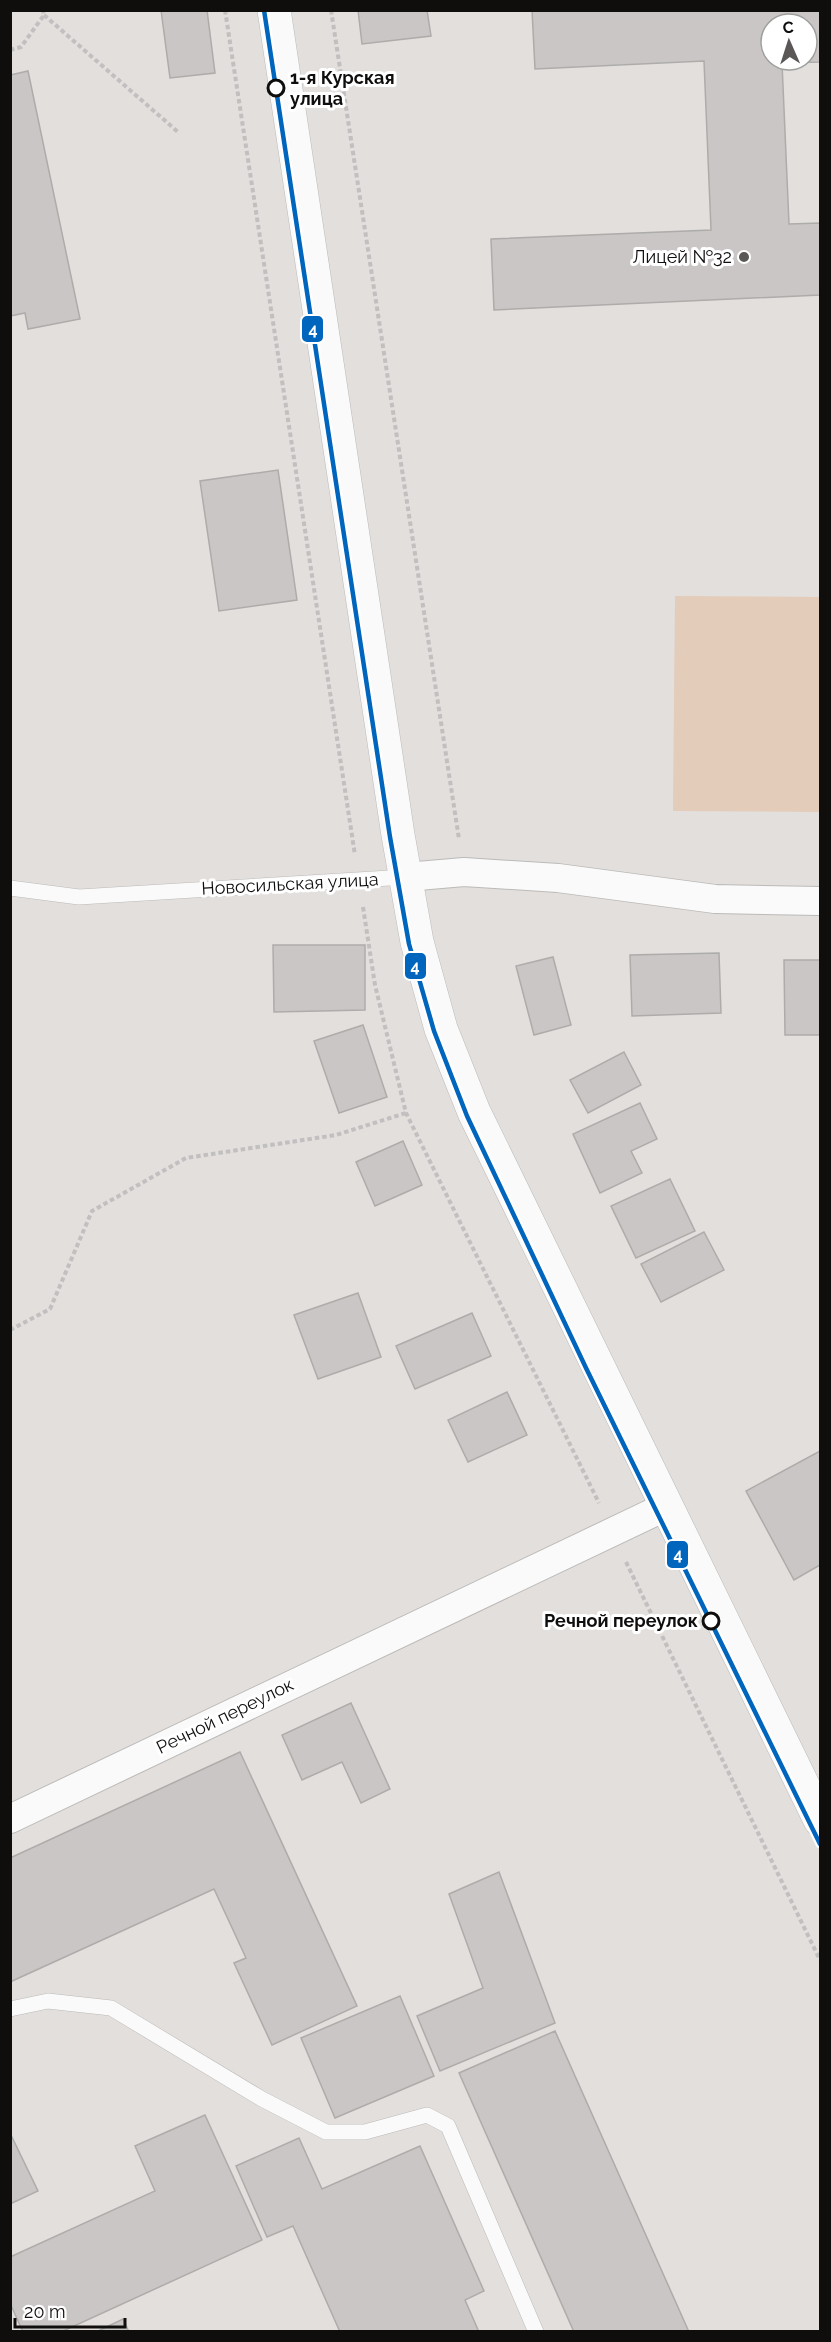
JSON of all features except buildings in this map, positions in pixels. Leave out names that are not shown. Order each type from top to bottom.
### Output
[{"type":"main road","points":[[274,10],[406,877],[417,942],[441,1029],[474,1112],[820,1820]]},
{"type":"street","name":"Новосильская улица","points":[[406,877],[464,872],[558,878],[715,899],[820,901]]},
{"type":"street","name":"Речной переулок","points":[[10,1819],[667,1506]]},
{"type":"lane","name":"Новосильская улица","points":[[10,888],[79,897],[406,877]]},
{"type":"lane","points":[[10,2009],[48,2001],[111,2008],[262,2099],[326,2132],[365,2132],[428,2115],[448,2126],[536,2331]]},
{"type":"path","points":[[225,10],[375,986],[406,1113],[585,1472],[611,1531],[820,1960]]},
{"type":"path","points":[[331,10],[464,872]]},
{"type":"path","points":[[10,50],[21,47],[44,13],[177,132]]},
{"type":"path","points":[[10,1330],[50,1309],[92,1211],[186,1158],[336,1135],[406,1113]]},
{"type":"shaded area","points":[[675,596],[820,597],[820,812],[673,811]]},
{"type":"transit line","name":"4","points":[[264,10],[390,837],[409,944],[434,1031],[467,1116],[586,1368],[820,1844]]},
{"type":"place","name":"1-я Курская улица","points":[[276,88]]},
{"type":"place","name":"Лицей №32","points":[[744,257]]},
{"type":"place","name":"Речной переулок","points":[[711,1621]]}]
